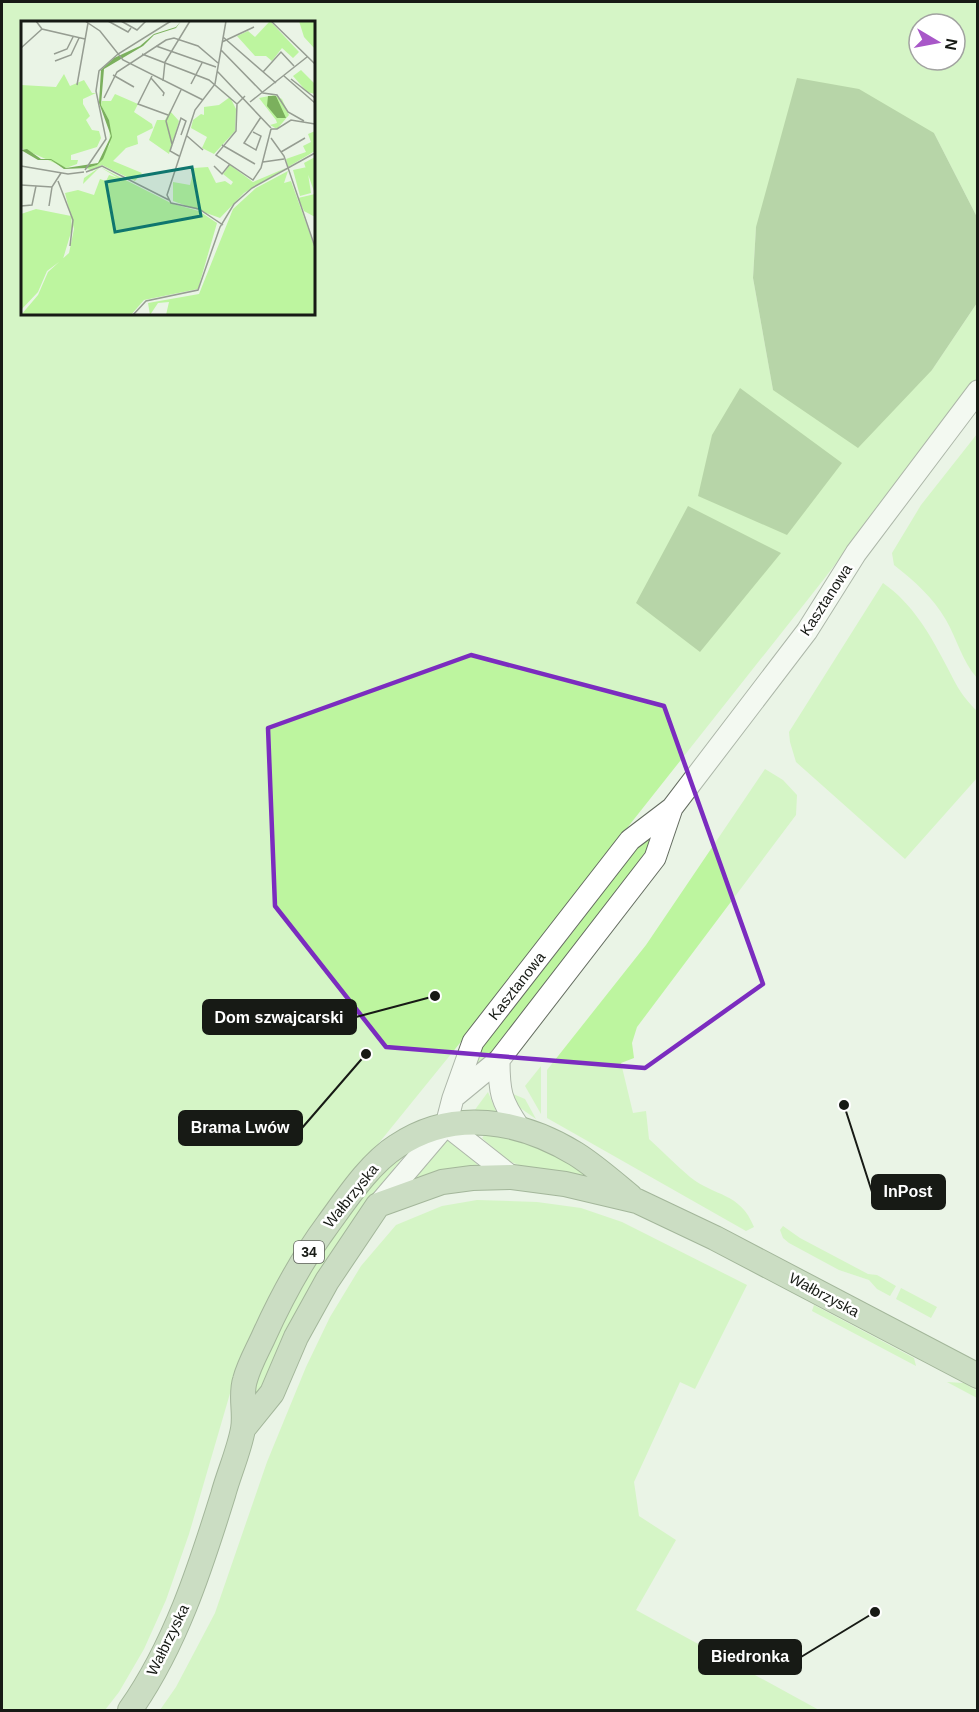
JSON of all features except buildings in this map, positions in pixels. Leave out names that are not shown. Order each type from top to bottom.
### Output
[{"type":"main road","name":"Wałbrzyska","points":[[130,1710],[162,1656],[184,1607],[208,1543],[243,1429],[244,1381],[270,1321],[317,1239],[362,1178],[395,1146],[420,1133],[446,1125],[478,1122],[519,1128],[540,1135],[578,1155],[637,1201]]},
{"type":"main road","name":"Wałbrzyska","points":[[243,1429],[272,1393],[296,1337],[327,1281],[378,1205],[442,1182],[472,1178],[512,1177],[565,1184],[637,1201],[715,1238],[978,1376]]},
{"type":"street","name":"Kasztanowa","points":[[378,1205],[446,1125],[453,1098],[474,1042],[630,840],[672,808],[807,632],[856,553],[978,391]]},
{"type":"street","name":"Kasztanowa","points":[[453,1098],[498,1060],[655,858],[672,808]]},
{"type":"street","points":[[498,1060],[499,1085],[505,1107],[519,1128]]},
{"type":"street","points":[[446,1125],[512,1177]]},
{"type":"highlighted area","points":[[471,655],[664,706],[763,984],[645,1068],[386,1047],[275,906],[268,728]]},
{"type":"shaded area","points":[[2,2],[977,2],[977,217],[934,133],[756,227],[753,278],[773,390],[932,370],[977,303],[977,378],[824,579],[464,1038],[324,1208],[253,1333],[231,1390],[189,1534],[166,1600],[144,1649],[119,1692],[105,1710],[2,1710]]},
{"type":"shaded area","points":[[797,78],[859,89],[934,133],[977,217],[977,303],[932,370],[858,448],[773,390],[753,278],[756,227]]},
{"type":"shaded area","points":[[740,388],[842,463],[787,535],[698,496],[712,435]]},
{"type":"shaded area","points":[[977,434],[977,678],[967,664],[941,612],[923,590],[894,565],[892,553],[921,505]]},
{"type":"shaded area","points":[[688,506],[781,553],[700,652],[636,603]]},
{"type":"shaded area","points":[[883,583],[903,600],[919,620],[959,690],[977,711],[977,778],[905,859],[796,762],[789,732]]},
{"type":"shaded area","points":[[765,769],[783,780],[797,795],[796,815],[637,1027],[632,1043],[634,1058],[621,1063],[633,1113],[646,1111],[649,1139],[690,1177],[742,1207],[754,1227],[746,1231],[547,1118],[547,1070],[646,945]]},
{"type":"shaded area","points":[[648,832],[657,836],[584,936],[477,1069],[472,1065],[479,1051]]},
{"type":"shaded area","points":[[541,1066],[541,1114],[525,1086]]},
{"type":"shaded area","points":[[488,1092],[495,1113],[474,1111]]},
{"type":"shaded area","points":[[513,1094],[525,1099],[536,1119],[516,1105]]},
{"type":"shaded area","points":[[486,1133],[531,1145],[600,1179],[527,1168],[508,1161],[482,1138]]},
{"type":"shaded area","points":[[451,1134],[479,1167],[415,1178]]},
{"type":"shaded area","points":[[405,1154],[353,1223],[255,1409],[247,1403],[275,1335],[300,1288],[328,1242],[374,1180]]},
{"type":"shaded area","points":[[477,1200],[537,1202],[581,1208],[622,1222],[747,1285],[695,1389],[680,1382],[634,1482],[639,1516],[676,1540],[636,1610],[819,1710],[160,1710],[176,1687],[215,1613],[267,1462],[306,1367],[330,1317],[361,1266],[396,1225],[442,1206]]},
{"type":"shaded area","points":[[783,1226],[800,1238],[896,1286],[890,1296],[877,1289],[869,1280],[839,1270],[789,1243],[783,1238],[780,1230]]},
{"type":"shaded area","points":[[901,1288],[937,1307],[931,1318],[896,1299]]},
{"type":"shaded area","points":[[814,1305],[914,1358],[916,1366],[812,1311]]},
{"type":"shaded area","points":[[947,1382],[964,1383],[977,1391],[977,1398]]},
{"type":"place","name":"Dom szwajcarski","points":[[435,996]]},
{"type":"place","name":"Brama Lwów","points":[[366,1054]]},
{"type":"place","name":"InPost","points":[[844,1105]]},
{"type":"place","name":"Biedronka","points":[[875,1612]]}]
